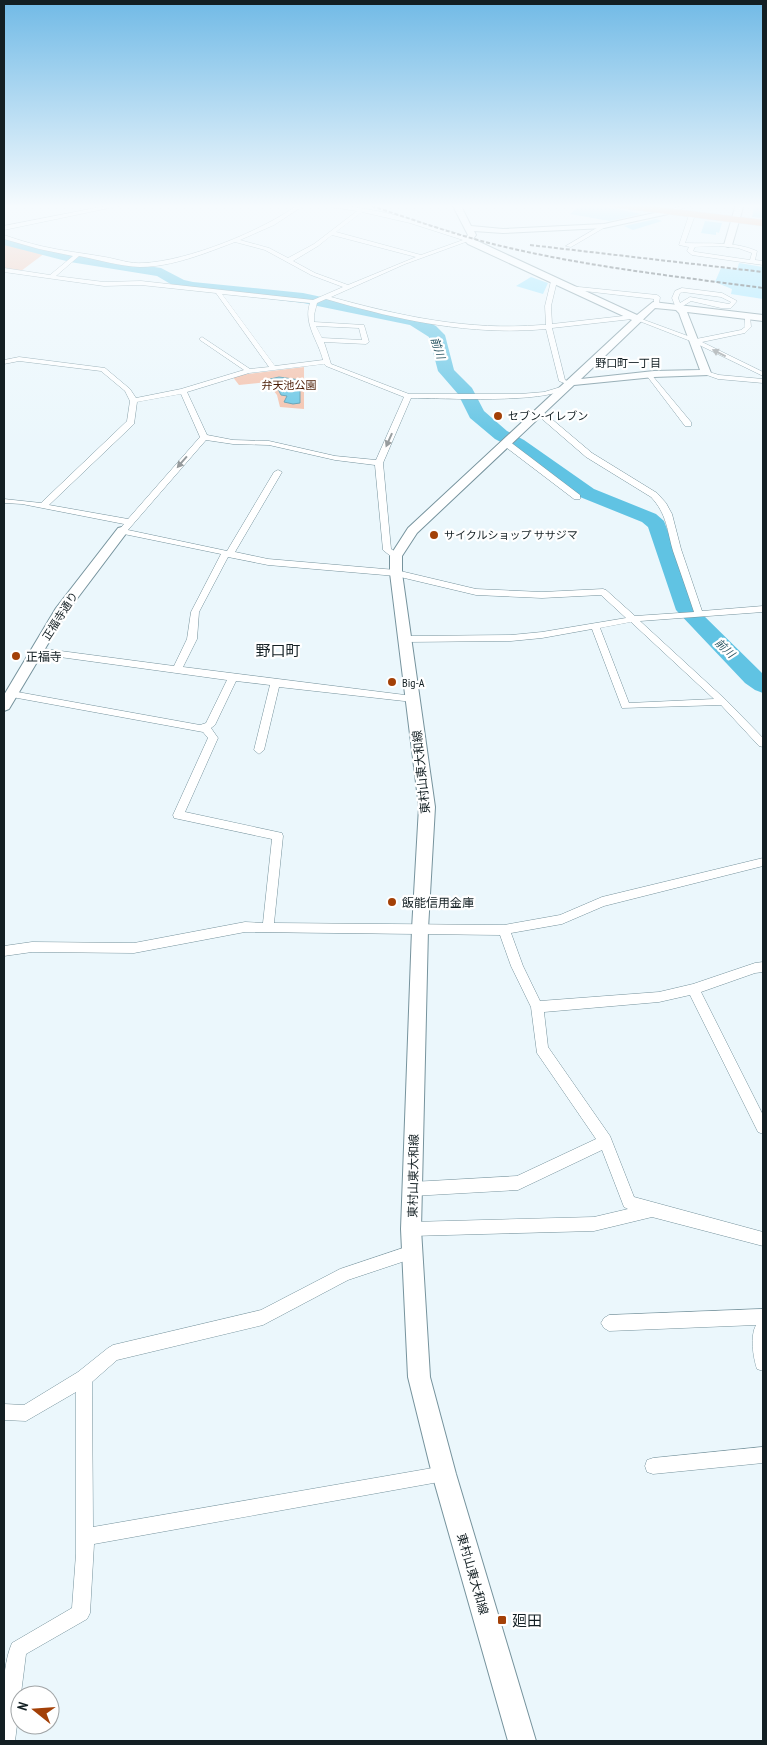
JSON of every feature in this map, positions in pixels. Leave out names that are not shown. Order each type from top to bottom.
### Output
[{"type":"main road","points":[[564,285],[634,318]]},
{"type":"main road","points":[[396,564],[412,531],[566,386],[634,318],[656,304],[763,318]]},
{"type":"main road","points":[[566,386],[649,375],[706,373],[683,312],[678,307]]},
{"type":"main road","name":"正福寺通り","points":[[6,702],[61,612],[125,526]]},
{"type":"main road","name":"東村山東大和線","points":[[396,564],[427,807],[420,929],[411,1229],[419,1377],[444,1474],[522,1741]]},
{"type":"street","points":[[162,285],[315,301],[348,286]]},
{"type":"street","points":[[315,301],[310,312],[311,324],[321,340],[326,362],[342,373],[408,396],[537,395],[566,386],[562,381],[547,327],[548,296],[552,285]]},
{"type":"street","points":[[569,288],[657,297],[656,304]]},
{"type":"street","points":[[675,296],[706,301],[727,307],[731,306],[734,301],[722,295],[684,290],[678,291],[675,296],[678,307],[690,299]]},
{"type":"street","points":[[218,292],[273,368]]},
{"type":"street","points":[[325,297],[451,325],[486,329],[547,327],[634,318],[694,341],[763,374]]},
{"type":"street","points":[[694,341],[743,332],[748,327],[747,316]]},
{"type":"street","points":[[311,324],[362,326],[366,342],[321,340]]},
{"type":"street","points":[[202,339],[224,356],[235,359],[249,371]]},
{"type":"street","points":[[4,362],[19,359],[102,369],[128,390],[134,401],[131,422],[43,506]]},
{"type":"street","points":[[134,401],[183,391],[224,377],[249,371],[326,362]]},
{"type":"street","points":[[706,373],[718,377],[763,381]]},
{"type":"street","points":[[649,375],[688,424]]},
{"type":"street","points":[[183,391],[204,437]]},
{"type":"street","points":[[396,564],[387,550],[379,464],[408,396]]},
{"type":"street","points":[[538,412],[589,455],[654,495],[663,505],[668,514],[698,614]]},
{"type":"street","points":[[204,437],[233,442],[270,443],[335,458],[379,464]]},
{"type":"street","points":[[125,526],[204,437]]},
{"type":"street","points":[[509,440],[577,497]]},
{"type":"street","points":[[177,670],[192,639],[195,612],[227,554],[278,472]]},
{"type":"street","points":[[4,502],[43,506],[227,554],[268,562],[396,564],[476,592],[542,595],[603,592],[723,702],[763,744]]},
{"type":"street","points":[[405,639],[511,638],[542,635],[633,619],[763,609]]},
{"type":"street","points":[[596,625],[625,706],[723,702]]},
{"type":"street","points":[[38,651],[275,683],[413,699]]},
{"type":"street","points":[[6,702],[201,729],[210,724],[234,677]]},
{"type":"street","points":[[259,750],[275,683]]},
{"type":"street","points":[[206,727],[213,738],[178,816],[278,836],[268,927]]},
{"type":"street","points":[[4,951],[32,947],[134,948],[246,927],[504,930],[562,919],[602,902],[763,862]]},
{"type":"street","points":[[504,930],[517,966],[537,1007],[542,1049],[605,1141],[629,1202],[652,1210],[763,1239]]},
{"type":"street","points":[[537,1007],[659,997],[693,989],[763,967]]},
{"type":"street","points":[[693,989],[763,1128]]},
{"type":"street","points":[[412,1189],[518,1183],[605,1141]]},
{"type":"street","points":[[411,1229],[594,1224],[652,1210]]},
{"type":"street","points":[[4,1412],[26,1412],[84,1378],[113,1354],[263,1318],[345,1274],[412,1252]]},
{"type":"street","points":[[609,1324],[763,1317]]},
{"type":"street","points":[[763,1328],[760,1332],[763,1363]]},
{"type":"street","points":[[6,1741],[18,1649],[81,1613],[85,1537],[84,1378]]},
{"type":"street","points":[[653,1466],[763,1455]]},
{"type":"street","points":[[85,1537],[444,1474]]},
{"type":"green space","name":"弁天池公園","points":[[304,367],[304,409],[280,407],[277,395],[267,382],[239,385],[232,376]]},
{"type":"water","points":[[279,377],[300,380],[300,403],[284,402],[287,396],[281,395],[277,387],[280,383],[269,382],[270,379]]},
{"type":"building","points":[[517,285],[547,285],[543,294]]},
{"type":"building","points":[[723,285],[763,285],[763,299],[731,294],[732,289]]},
{"type":"waterway","name":"前川","points":[[190,285],[303,298],[415,321],[430,329],[437,335],[446,371],[466,392],[476,414],[501,435],[518,444],[587,493],[649,518],[657,525],[687,610],[701,626],[763,685]]},
{"type":"railway","points":[[744,285],[763,288]]},
{"type":"place","name":"セブン-イレブン","points":[[498,416]]},
{"type":"place","name":"サイクルショップ ササジマ","points":[[434,535]]},
{"type":"place","name":"正福寺","points":[[16,656]]},
{"type":"place","name":"Big-A","points":[[392,682]]},
{"type":"place","name":"飯能信用金庫","points":[[392,902]]},
{"type":"place","name":"廻田","points":[[502,1620]]},
{"type":"district","name":"野口町一丁目","points":[[628,363]]},
{"type":"district","name":"野口町","points":[[278,650]]}]
